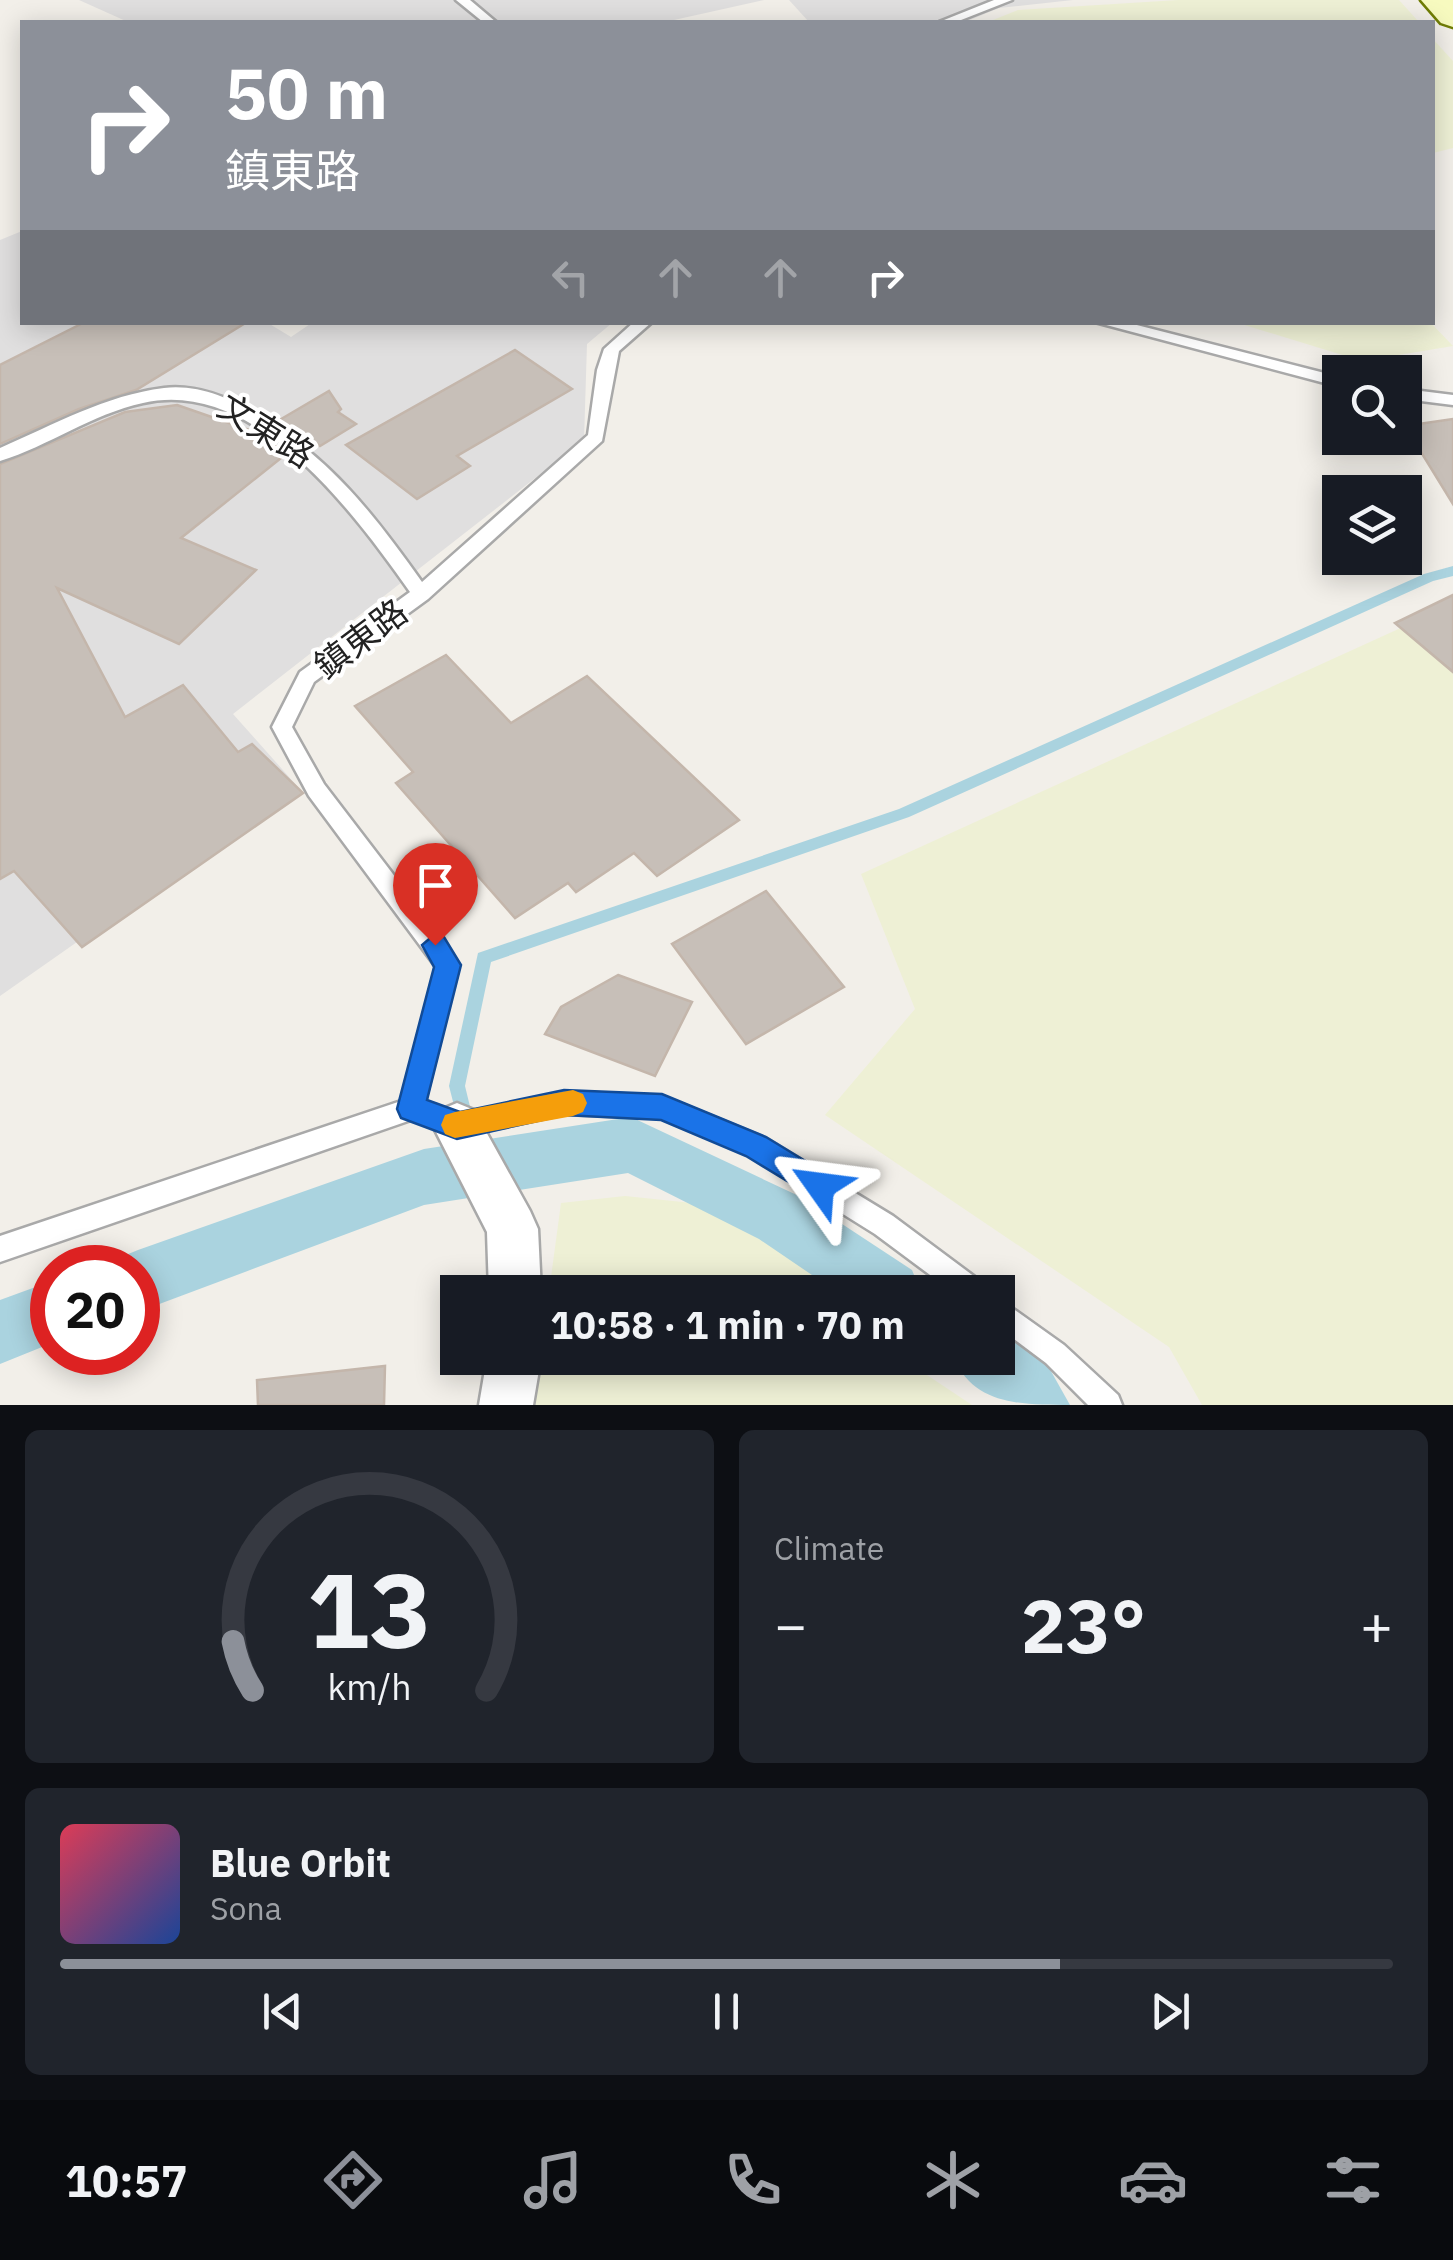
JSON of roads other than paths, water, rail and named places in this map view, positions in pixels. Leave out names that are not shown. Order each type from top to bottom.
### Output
[{"type":"main road","points":[[1438,0],[1453,16]]},
{"type":"street","points":[[457,1126],[512,1229],[513,1275]]},
{"type":"street","points":[[506,1405],[511,1375]]},
{"type":"lane","points":[[462,0],[487,20]]},
{"type":"lane","points":[[951,20],[1006,0]]},
{"type":"lane","name":"鎮東路","points":[[411,1109],[448,965],[418,920],[299,767],[282,727],[307,677],[421,594],[596,438],[604,370],[612,349],[640,325]]},
{"type":"lane","points":[[1116,325],[1322,377]]},
{"type":"lane","name":"文東路","points":[[0,455],[117,404],[167,393],[206,394],[321,464],[356,502],[421,594]]},
{"type":"lane","points":[[1422,396],[1453,400]]},
{"type":"lane","points":[[0,1249],[411,1109],[446,1118],[457,1126],[564,1103],[662,1107],[756,1146],[884,1225],[951,1275]]},
{"type":"lane","points":[[1015,1323],[1055,1354],[1108,1405]]},
{"type":"waterway","points":[[466,1123],[457,1086],[484,958],[904,813],[1429,577],[1453,571]]},
{"type":"waterway","points":[[160,1273],[424,1177],[631,1145],[780,1218],[865,1275]]},
{"type":"waterway","points":[[0,1332],[30,1320]]},
{"type":"waterway","points":[[1012,1375],[1038,1405]]}]
